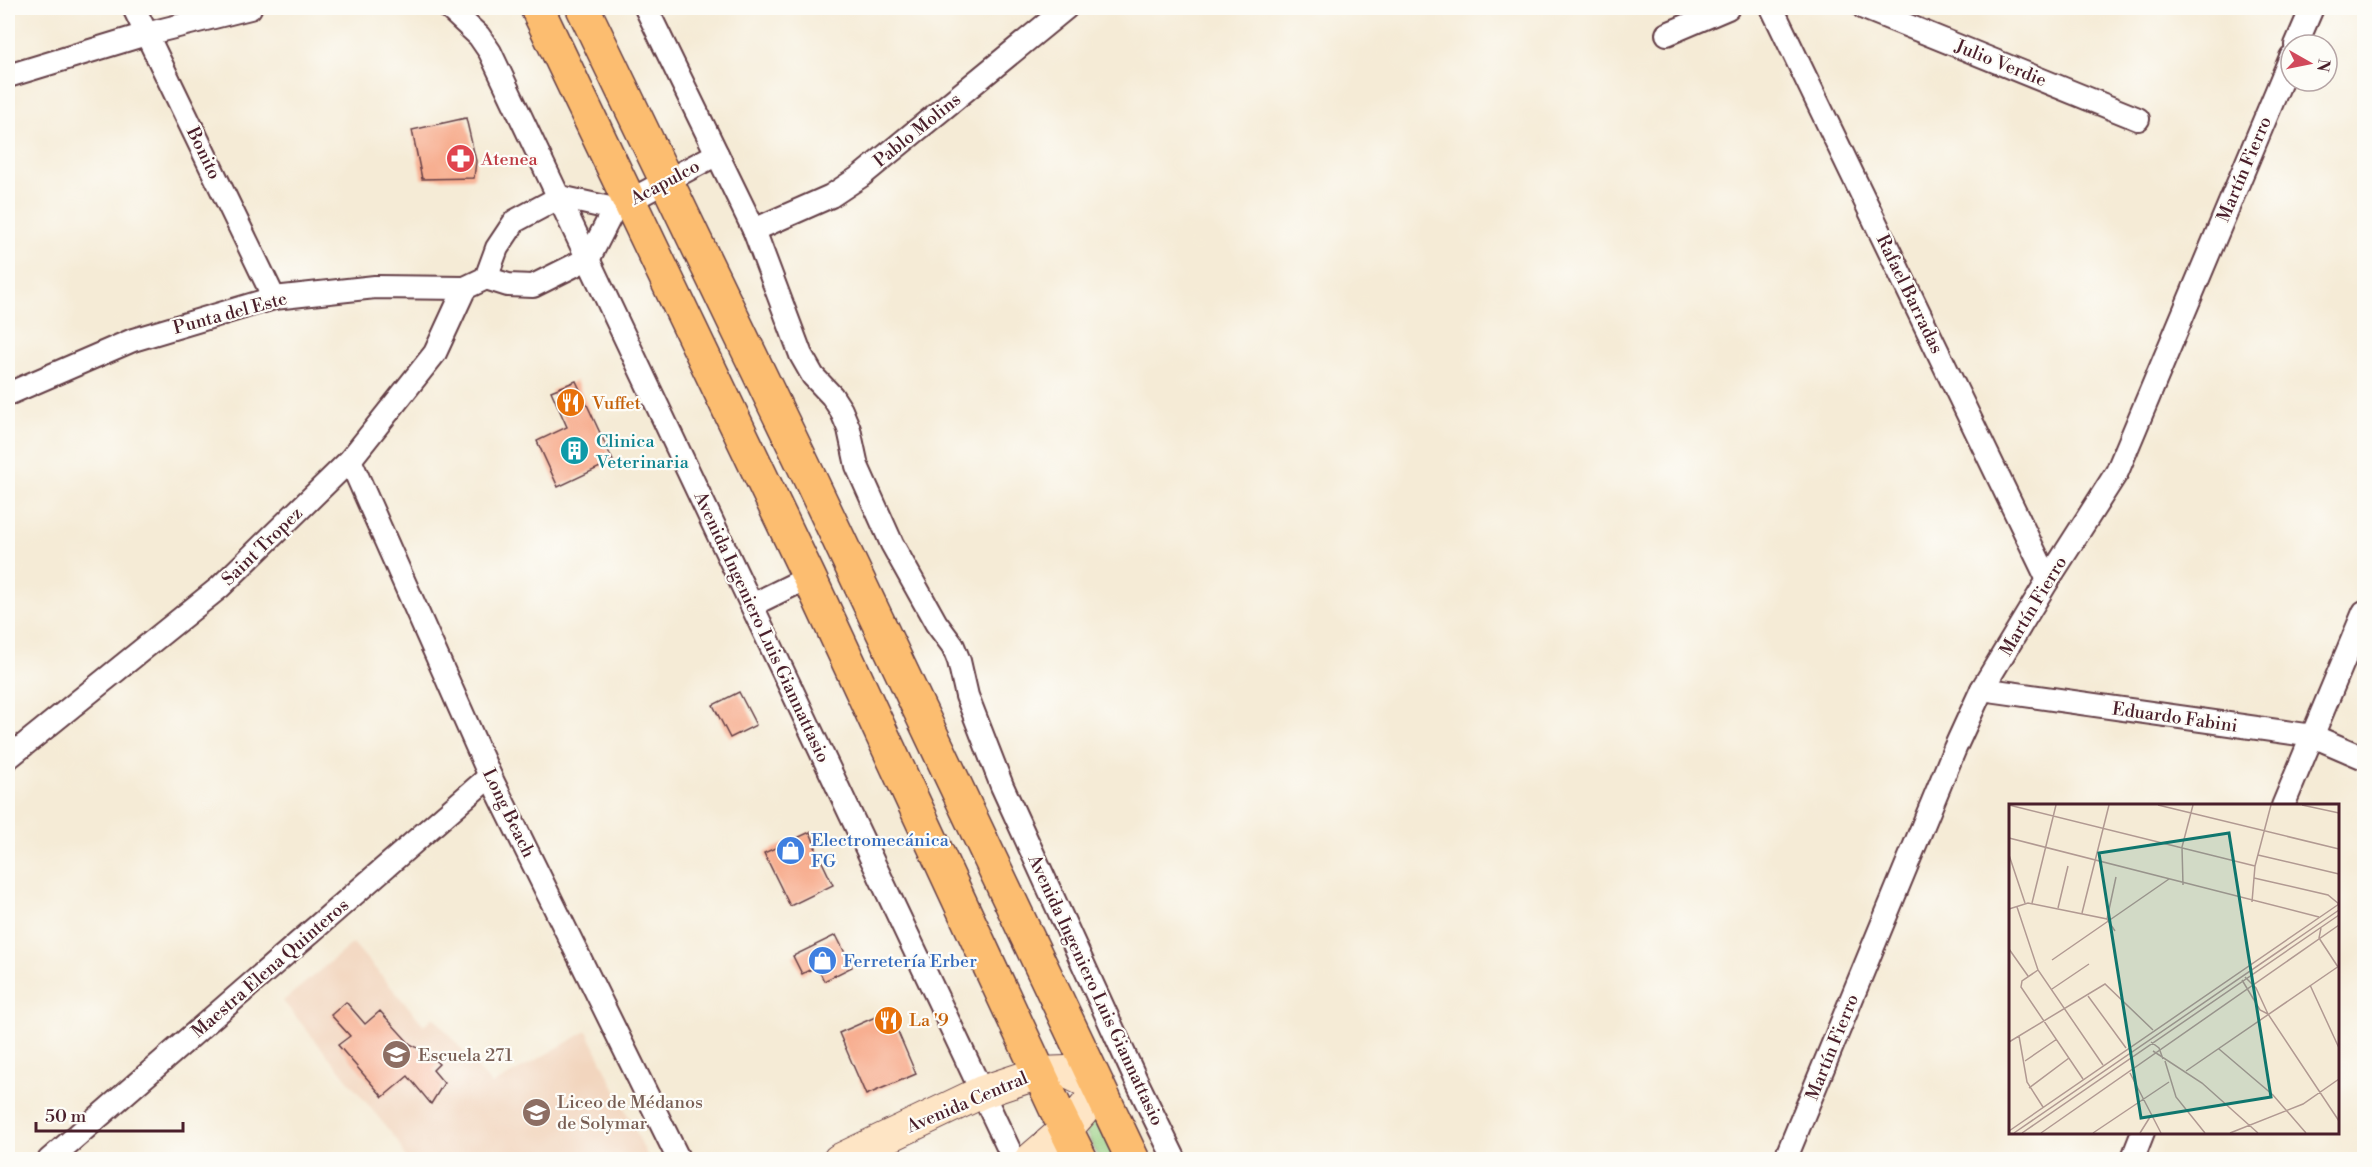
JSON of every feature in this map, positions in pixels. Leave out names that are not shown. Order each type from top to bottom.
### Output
[{"type":"main road","points":[[537,8],[621,206],[808,577],[1081,1160]]},
{"type":"main road","points":[[583,8],[813,485],[1133,1160]]},
{"type":"street","name":"Bonito","points":[[134,8],[274,298]]},
{"type":"street","points":[[8,76],[146,34],[250,8]]},
{"type":"street","name":"Avenida Ingeniero Luis Giannattasio","points":[[449,8],[479,36],[490,52],[1014,1160]]},
{"type":"street","name":"Avenida Ingeniero Luis Giannattasio","points":[[646,8],[754,230],[801,355],[813,376],[832,396],[841,410],[849,429],[857,466],[892,544],[936,623],[953,646],[967,696],[1002,786],[1175,1160]]},
{"type":"street","name":"Pablo Molins","points":[[754,230],[831,196],[861,176],[1066,8]]},
{"type":"street","points":[[1667,34],[1728,8]]},
{"type":"street","name":"Rafael Barradas","points":[[1772,8],[2048,580]]},
{"type":"street","name":"Julio Verdie","points":[[1864,8],[2138,119]]},
{"type":"street","points":[[2301,33],[2312,8]]},
{"type":"street","name":"Martín Fierro","points":[[1785,1160],[1954,748],[1982,689],[2117,472],[2279,86]]},
{"type":"street","name":"Acapulco","points":[[589,258],[621,206],[717,154]]},
{"type":"street","points":[[486,278],[496,248],[515,221],[560,197]]},
{"type":"street","name":"Acapulco","points":[[560,197],[621,206]]},
{"type":"street","points":[[465,288],[486,278],[508,285],[533,286],[589,258]]},
{"type":"street","name":"Punta del Este","points":[[8,394],[133,340],[274,298],[375,286],[465,288]]},
{"type":"street","name":"Saint Tropez","points":[[8,758],[220,587],[350,460],[435,353],[465,288]]},
{"type":"street","name":"Long Beach","points":[[350,460],[490,776],[679,1160]]},
{"type":"street","points":[[752,605],[808,577]]},
{"type":"street","points":[[2284,804],[2364,612]]},
{"type":"street","name":"Eduardo Fabini","points":[[1982,689],[2313,736],[2364,758]]},
{"type":"street","name":"Maestra Elena Quinteros","points":[[49,1160],[490,776]]},
{"type":"street","name":"Avenida Central","points":[[839,1160],[982,1092],[1039,1073],[1067,1072],[1098,1087]]},
{"type":"street","points":[[1030,1160],[1086,1108],[1098,1087],[1137,1080]]},
{"type":"street","points":[[2132,1160],[2142,1134]]},
{"type":"shaded area","points":[[353,943],[424,1025],[434,1017],[492,1085],[587,1031],[649,1159],[406,1159],[397,1140],[283,1001]]},
{"type":"green space","points":[[1090,1108],[1120,1159],[1099,1159],[1080,1120]]},
{"type":"building","points":[[466,118],[476,161],[474,178],[422,179],[412,130]]},
{"type":"building","name":"Clinica Veterinaria","points":[[576,381],[613,461],[558,487],[537,441],[567,427],[551,391]]},
{"type":"building","points":[[739,692],[756,725],[730,738],[713,705]]},
{"type":"building","points":[[810,832],[833,885],[790,906],[764,853]]},
{"type":"building","name":"Ferretería Erber","points":[[836,935],[852,967],[824,981],[817,966],[802,974],[793,956]]},
{"type":"building","points":[[346,1002],[365,1024],[380,1011],[410,1044],[426,1052],[439,1064],[433,1070],[444,1083],[431,1104],[408,1076],[383,1097],[338,1045],[350,1036],[331,1015]]},
{"type":"building","points":[[889,1011],[916,1074],[866,1095],[839,1033]]},
{"type":"place","name":"Atenea","points":[[460,159]]},
{"type":"place","name":"Vuffet","points":[[571,403]]},
{"type":"place","name":"Clinica Veterinaria","points":[[575,451]]},
{"type":"place","name":"Electromecánica FG","points":[[790,850]]},
{"type":"place","name":"Ferretería Erber","points":[[822,961]]},
{"type":"place","name":"La '9","points":[[888,1020]]},
{"type":"place","name":"Escuela 271","points":[[397,1055]]},
{"type":"place","name":"Liceo de Médanos de Solymar","points":[[536,1112]]}]
